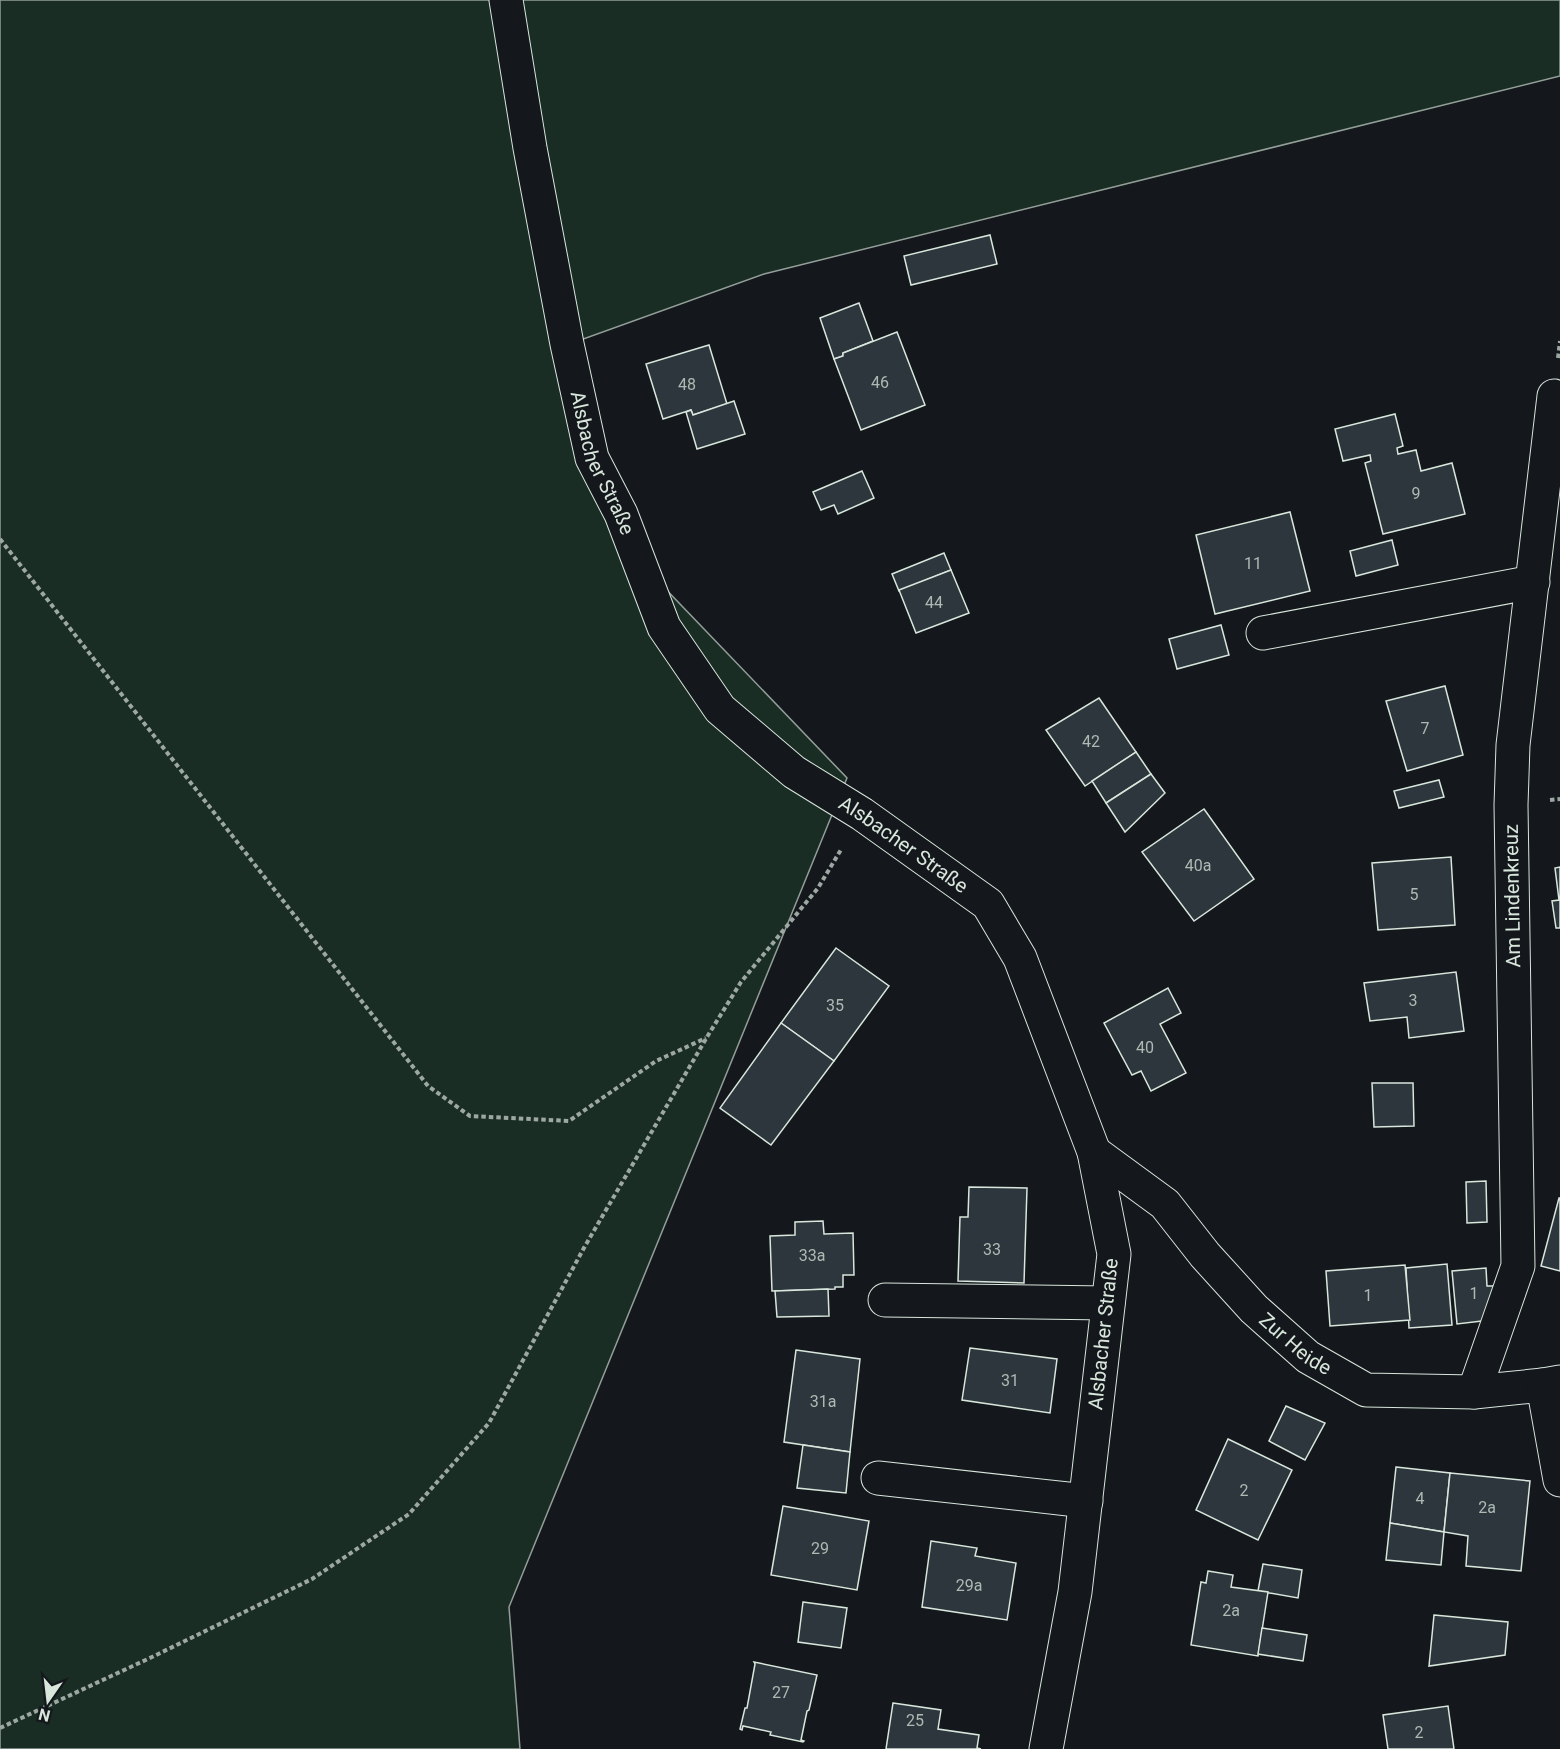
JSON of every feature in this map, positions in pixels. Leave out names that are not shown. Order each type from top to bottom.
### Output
[{"type":"street","name":"Alsbacher Straße","points":[[506,0],[530,148],[567,344],[592,458],[621,514],[664,627],[720,709],[794,772],[862,814],[988,904],[1020,958],[1094,1152],[1113,1254],[1075,1592],[1046,1749]]},
{"type":"street","name":"Am Lindenkreuz","points":[[1474,1392],[1518,1266],[1511,805],[1513,745],[1554,396]]},
{"type":"street","points":[[1263,633],[1533,582]]},
{"type":"street","name":"Zur Heide","points":[[1094,1152],[1165,1204],[1204,1255],[1254,1309],[1308,1357],[1366,1390],[1474,1392],[1552,1383]]},
{"type":"street","points":[[885,1300],[1107,1304]]},
{"type":"street","points":[[1552,1383],[1560,1480]]},
{"type":"street","points":[[878,1478],[1086,1500]]},
{"type":"path","points":[[0,538],[428,1086],[470,1116],[569,1121],[656,1061],[707,1037]]},
{"type":"path","points":[[0,1728],[312,1579],[409,1514],[489,1422],[585,1246],[707,1037],[741,982],[818,888],[862,814]]},
{"type":"green space","points":[[0,0],[493,0],[560,347],[657,580],[847,778],[509,1607],[520,1749],[0,1749]]},
{"type":"green space","points":[[511,0],[1560,0],[1560,76],[764,274],[575,342]]},
{"type":"building","points":[[990,235],[997,264],[911,285],[904,256]]},
{"type":"building","points":[[859,303],[873,341],[834,359],[820,318]]},
{"type":"building","points":[[897,332],[925,405],[861,430],[834,359],[843,356],[843,353]]},
{"type":"building","points":[[709,345],[727,404],[693,415],[691,410],[663,419],[646,364]]},
{"type":"building","points":[[734,401],[745,434],[697,449],[686,412],[691,410],[693,415]]},
{"type":"building","points":[[1395,414],[1403,446],[1397,448],[1398,454],[1416,450],[1421,471],[1452,463],[1465,514],[1383,534],[1365,463],[1371,461],[1370,455],[1343,461],[1335,429]]},
{"type":"building","points":[[862,471],[874,498],[838,514],[834,505],[821,510],[813,492]]},
{"type":"building","points":[[1290,512],[1310,591],[1215,614],[1196,535]]},
{"type":"building","points":[[1392,540],[1398,565],[1356,576],[1350,551]]},
{"type":"building","points":[[944,553],[951,570],[899,591],[892,574]]},
{"type":"building","points":[[951,570],[969,613],[916,633],[899,590]]},
{"type":"building","points":[[1221,625],[1229,655],[1177,669],[1169,639]]},
{"type":"building","points":[[1445,686],[1463,755],[1407,771],[1386,701]]},
{"type":"building","points":[[1099,698],[1136,752],[1085,786],[1046,730]]},
{"type":"building","points":[[1136,752],[1151,774],[1106,803],[1092,781]]},
{"type":"building","points":[[1151,774],[1165,793],[1125,832],[1106,803]]},
{"type":"building","points":[[1439,780],[1444,797],[1399,808],[1394,791]]},
{"type":"building","points":[[1204,809],[1254,879],[1194,921],[1142,852]]},
{"type":"building","points":[[1451,857],[1455,925],[1378,930],[1372,863]]},
{"type":"building","points":[[1560,867],[1560,928],[1556,928],[1552,901],[1559,900],[1555,868]]},
{"type":"building","points":[[836,948],[889,986],[834,1061],[781,1023]]},
{"type":"building","points":[[1456,972],[1464,1031],[1409,1038],[1407,1017],[1370,1021],[1364,983]]},
{"type":"building","points":[[1168,988],[1181,1013],[1160,1024],[1186,1073],[1151,1091],[1141,1071],[1132,1075],[1104,1023]]},
{"type":"building","points":[[781,1023],[834,1061],[771,1145],[720,1108]]},
{"type":"building","points":[[1372,1083],[1413,1083],[1414,1126],[1374,1127]]},
{"type":"building","points":[[1486,1181],[1487,1222],[1467,1223],[1466,1182]]},
{"type":"building","points":[[969,1187],[1027,1188],[1024,1283],[958,1281],[960,1217],[968,1217]]},
{"type":"building","points":[[1560,1198],[1560,1271],[1541,1266]]},
{"type":"building","points":[[823,1221],[824,1234],[853,1233],[854,1275],[843,1275],[843,1287],[835,1287],[835,1289],[772,1291],[770,1236],[795,1235],[795,1222]]},
{"type":"building","points":[[1447,1264],[1452,1325],[1409,1328],[1406,1268]]},
{"type":"building","points":[[1405,1265],[1410,1320],[1330,1326],[1326,1271]]},
{"type":"building","points":[[1486,1268],[1487,1286],[1494,1286],[1490,1320],[1457,1324],[1452,1271]]},
{"type":"building","points":[[828,1289],[829,1316],[777,1317],[775,1291]]},
{"type":"building","points":[[970,1348],[1057,1359],[1050,1413],[962,1400]]},
{"type":"building","points":[[796,1350],[860,1359],[850,1452],[784,1442]]},
{"type":"building","points":[[1286,1406],[1325,1423],[1305,1460],[1269,1441]]},
{"type":"building","points":[[1228,1439],[1292,1470],[1258,1540],[1196,1510]]},
{"type":"building","points":[[803,1445],[850,1452],[846,1493],[797,1488]]},
{"type":"building","points":[[1396,1467],[1450,1473],[1444,1532],[1390,1523]]},
{"type":"building","points":[[1450,1473],[1530,1481],[1521,1571],[1466,1566],[1468,1536],[1444,1532]]},
{"type":"building","points":[[783,1506],[869,1521],[857,1590],[771,1575]]},
{"type":"building","points":[[1390,1523],[1444,1532],[1441,1565],[1386,1560]]},
{"type":"building","points":[[931,1541],[977,1548],[975,1556],[1016,1563],[1007,1620],[922,1607]]},
{"type":"building","points":[[1263,1564],[1302,1570],[1298,1598],[1258,1591]]},
{"type":"building","points":[[1208,1571],[1233,1575],[1231,1587],[1268,1592],[1258,1656],[1191,1645],[1201,1582],[1206,1583]]},
{"type":"building","points":[[803,1602],[847,1608],[841,1648],[798,1642]]},
{"type":"building","points":[[1434,1615],[1508,1622],[1505,1655],[1429,1666]]},
{"type":"building","points":[[1262,1628],[1307,1635],[1303,1661],[1258,1654]]},
{"type":"building","points":[[754,1662],[817,1675],[807,1711],[801,1740],[803,1742],[743,1726],[742,1730],[740,1729],[745,1708],[747,1708]]},
{"type":"building","points":[[893,1703],[941,1710],[938,1729],[979,1735],[977,1748],[981,1749],[886,1749]]},
{"type":"building","points":[[1448,1706],[1454,1749],[1388,1749],[1383,1715]]}]
